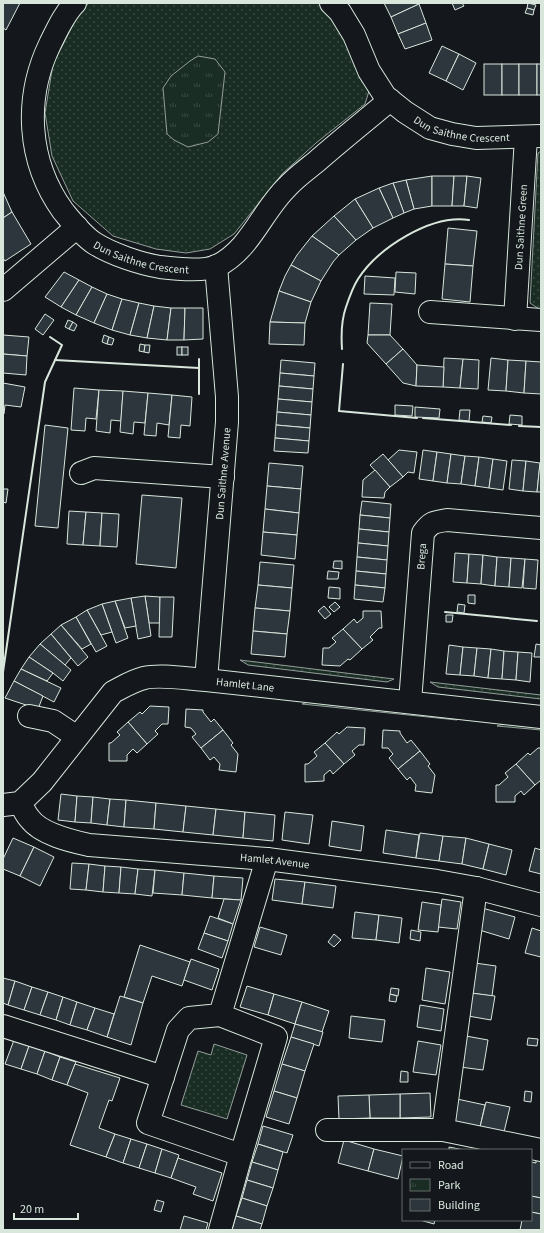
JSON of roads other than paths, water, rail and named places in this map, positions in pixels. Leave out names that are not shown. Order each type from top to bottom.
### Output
[{"type":"street","name":"Dun Saithne Crescent","points":[[331,3],[340,12],[351,29],[369,71],[385,96],[405,112],[430,128],[452,134],[476,138],[534,136]]},
{"type":"street","name":"Dun Saithne Crescent","points":[[71,4],[45,56],[35,89],[33,120],[35,147],[42,173],[52,196],[77,227],[94,243],[122,256],[153,266],[178,269],[203,269],[216,266],[233,256],[242,247],[286,187],[390,100]]},
{"type":"street","name":"Dun Saithne Green","points":[[515,319],[534,136]]},
{"type":"street","points":[[3,290],[77,227]]},
{"type":"street","name":"Dun Saithne Avenue","points":[[206,680],[227,422],[227,397],[216,266]]},
{"type":"street","points":[[430,312],[541,320]]},
{"type":"street","points":[[81,474],[94,468],[223,477]]},
{"type":"street","name":"Brega","points":[[410,702],[423,533],[429,524],[447,520],[541,528]]},
{"type":"street","name":"Hamlet Lane","points":[[12,804],[42,782],[113,692],[128,683],[145,678],[168,677],[206,680],[541,717]]},
{"type":"street","points":[[28,716],[53,721],[77,737]]},
{"type":"street","name":"Hamlet Avenue","points":[[12,804],[41,828],[66,839],[89,845],[267,859],[437,881],[476,888],[541,905]]},
{"type":"street","points":[[220,1015],[267,859]]},
{"type":"street","points":[[444,1130],[476,888]]},
{"type":"street","points":[[220,1230],[242,1155],[276,1037],[220,1015],[189,1018],[178,1030],[148,1123],[242,1155]]},
{"type":"street","points":[[3,1026],[163,1077]]},
{"type":"street","points":[[327,1130],[444,1130],[541,1150]]}]
